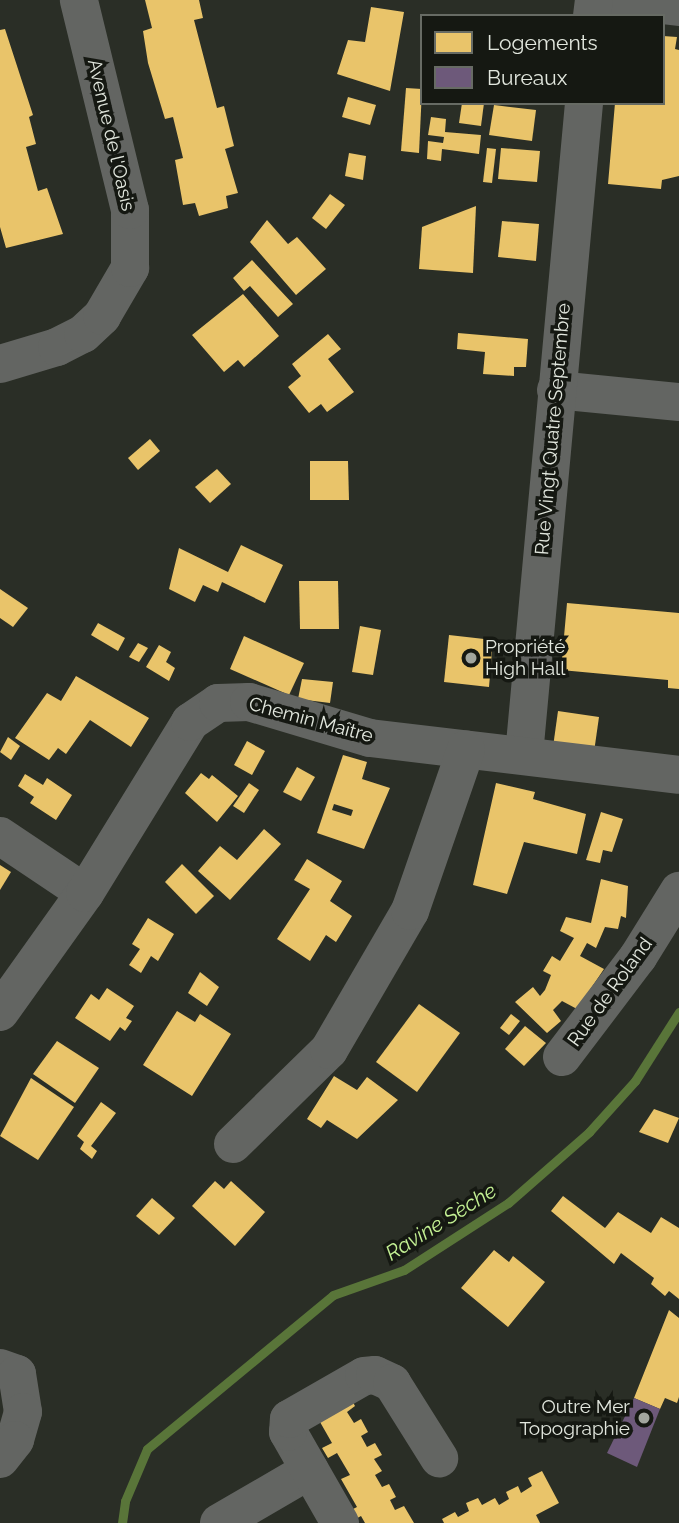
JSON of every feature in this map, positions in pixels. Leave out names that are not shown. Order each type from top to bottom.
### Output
[{"type":"street","name":"Avenue de l'Oasis","points":[[0,365],[57,347],[83,334],[102,316],[130,268],[130,210],[79,0]]},
{"type":"street","points":[[619,0],[679,7]]},
{"type":"street","name":"Rue Vingt Quatre Septembre","points":[[524,755],[584,105]]},
{"type":"street","points":[[556,390],[679,402]]},
{"type":"street","name":"Chemin Maître","points":[[0,1012],[85,893],[190,722],[218,703],[249,702],[370,738],[679,775]]},
{"type":"street","points":[[233,1144],[329,1050],[410,911],[466,749]]},
{"type":"street","points":[[0,836],[85,893]]},
{"type":"street","name":"Rue de Roland","points":[[562,1057],[638,957],[679,891]]},
{"type":"street","points":[[0,1368],[17,1374],[23,1412],[15,1440],[0,1459]]},
{"type":"street","points":[[340,1523],[288,1432],[289,1419],[364,1376],[385,1378],[392,1383],[439,1458]]},
{"type":"street","points":[[219,1523],[310,1470]]},
{"type":"building: Logements","points":[[145,0],[199,0],[203,18],[194,20],[217,108],[224,106],[234,146],[225,149],[238,193],[226,196],[228,208],[199,216],[195,203],[183,205],[175,160],[183,158],[173,117],[165,119],[148,63],[143,31],[152,28]]},
{"type":"building: Logements","points":[[371,7],[404,12],[390,91],[337,74],[348,40],[365,42]]},
{"type":"building: Logements","points":[[5,29],[33,115],[29,117],[36,144],[26,147],[38,191],[47,188],[63,234],[6,248],[0,227],[0,30]]},
{"type":"building: Logements","points":[[665,36],[677,37],[675,49],[679,50],[679,176],[662,180],[661,189],[608,184],[615,105],[665,105]]},
{"type":"building: Logements","points":[[406,88],[420,89],[419,153],[401,151]]},
{"type":"building: Logements","points":[[348,97],[376,105],[370,125],[342,117]]},
{"type":"building: Logements","points":[[462,105],[484,105],[481,126],[459,123]]},
{"type":"building: Logements","points":[[494,105],[536,110],[532,141],[489,135]]},
{"type":"building: Logements","points":[[431,117],[446,119],[445,132],[481,135],[479,154],[442,149],[441,161],[427,159],[428,141],[443,143],[444,137],[428,135]]},
{"type":"building: Logements","points":[[487,148],[496,149],[492,183],[483,182]]},
{"type":"building: Logements","points":[[501,148],[540,151],[537,182],[498,179]]},
{"type":"building: Logements","points":[[349,153],[366,156],[363,180],[345,176]]},
{"type":"building: Logements","points":[[330,194],[345,205],[326,229],[312,218]]},
{"type":"building: Logements","points":[[476,206],[473,273],[419,269],[422,227]]},
{"type":"building: Logements","points":[[267,220],[288,244],[297,237],[326,269],[296,295],[250,242]]},
{"type":"building: Logements","points":[[502,221],[539,224],[536,261],[498,257]]},
{"type":"building: Logements","points":[[252,260],[293,304],[278,317],[250,286],[244,291],[233,278]]},
{"type":"building: Logements","points":[[243,294],[279,336],[244,367],[238,360],[224,372],[192,335]]},
{"type":"building: Logements","points":[[458,333],[528,339],[526,367],[514,367],[514,376],[483,374],[485,352],[457,349]]},
{"type":"building: Logements","points":[[328,334],[341,349],[328,359],[354,392],[327,412],[321,404],[309,413],[288,387],[301,376],[292,364]]},
{"type":"building: Logements","points":[[150,439],[160,451],[138,470],[128,458]]},
{"type":"building: Logements","points":[[310,461],[348,461],[349,500],[310,500]]},
{"type":"building: Logements","points":[[217,469],[231,484],[210,503],[195,487]]},
{"type":"building: Logements","points":[[241,545],[283,565],[265,603],[222,582],[218,592],[203,585],[195,602],[169,589],[179,548],[228,572]]},
{"type":"building: Logements","points":[[299,581],[338,581],[339,629],[300,629]]},
{"type":"building: Logements","points":[[0,589],[28,608],[13,627],[0,618]]},
{"type":"building: Logements","points":[[567,603],[679,613],[679,689],[668,688],[668,680],[561,670]]},
{"type":"building: Logements","points":[[98,623],[125,638],[118,651],[91,635]]},
{"type":"building: Logements","points":[[360,626],[381,630],[373,675],[352,672]]},
{"type":"building: Logements","points":[[449,635],[493,640],[489,687],[444,682]]},
{"type":"building: Logements","points":[[244,636],[304,663],[289,695],[230,669]]},
{"type":"building: Logements","points":[[138,643],[148,648],[139,662],[129,657]]},
{"type":"building: Logements","points":[[159,645],[171,652],[166,662],[175,668],[169,681],[146,667]]},
{"type":"building: Logements","points":[[76,676],[149,718],[131,747],[90,720],[66,754],[58,748],[49,760],[15,738],[47,693],[61,701]]},
{"type":"building: Logements","points":[[302,679],[333,682],[330,703],[298,699]]},
{"type":"building: Logements","points":[[558,711],[599,717],[594,752],[553,747]]},
{"type":"building: Logements","points":[[8,737],[20,746],[11,760],[0,752]]},
{"type":"building: Logements","points":[[247,741],[265,751],[252,775],[234,765]]},
{"type":"building: Logements","points":[[343,755],[367,762],[362,779],[390,788],[364,849],[317,833]],"holes":[[[334,804],[353,810],[351,816],[332,810]]]},
{"type":"building: Logements","points":[[297,767],[315,777],[301,801],[283,792]]},
{"type":"building: Logements","points":[[201,773],[209,779],[212,775],[238,796],[217,822],[185,793]]},
{"type":"building: Logements","points":[[25,774],[43,785],[47,778],[72,795],[56,820],[30,803],[34,797],[18,786]]},
{"type":"building: Logements","points":[[249,783],[259,790],[244,813],[233,806]]},
{"type":"building: Logements","points":[[496,783],[535,792],[533,799],[586,814],[577,854],[524,842],[507,894],[473,885]]},
{"type":"building: Logements","points":[[601,812],[623,819],[612,852],[603,850],[600,863],[586,860]]},
{"type":"building: Logements","points":[[264,829],[281,844],[230,900],[198,871],[220,846],[237,860]]},
{"type":"building: Logements","points":[[307,859],[342,881],[330,901],[352,916],[336,942],[326,935],[310,961],[277,939],[310,889],[294,880]]},
{"type":"building: Logements","points":[[182,864],[214,896],[196,914],[165,882]]},
{"type":"building: Logements","points":[[0,865],[11,872],[0,890]]},
{"type":"building: Logements","points":[[601,879],[628,886],[626,918],[621,916],[618,929],[605,927],[596,948],[587,943],[580,956],[604,969],[577,1009],[562,1001],[553,1010],[561,1021],[547,1033],[515,1002],[533,987],[540,996],[545,990],[551,975],[543,971],[552,956],[560,961],[574,938],[560,931],[566,917],[591,923]]},
{"type":"building: Logements","points":[[148,918],[174,934],[158,961],[151,956],[141,973],[129,965],[140,949],[132,944]]},
{"type":"building: Logements","points":[[200,972],[219,987],[207,1006],[188,993]]},
{"type":"building: Logements","points":[[107,988],[134,1006],[126,1018],[132,1021],[125,1031],[120,1027],[110,1041],[75,1018],[91,994],[99,1000]]},
{"type":"building: Logements","points":[[419,1004],[460,1033],[417,1092],[376,1062]]},
{"type":"building: Logements","points":[[177,1011],[195,1022],[200,1014],[231,1034],[192,1096],[143,1065]]},
{"type":"building: Logements","points":[[511,1014],[520,1021],[509,1035],[500,1028]]},
{"type":"building: Logements","points":[[525,1026],[546,1043],[524,1066],[505,1049]]},
{"type":"building: Logements","points":[[57,1041],[99,1068],[75,1103],[33,1074]]},
{"type":"building: Logements","points":[[334,1076],[357,1090],[367,1077],[398,1100],[357,1139],[327,1120],[321,1128],[307,1119]]},
{"type":"building: Logements","points":[[31,1078],[74,1107],[38,1160],[0,1136]]},
{"type":"building: Logements","points":[[101,1102],[116,1113],[91,1146],[97,1151],[92,1159],[80,1149],[84,1142],[77,1136]]},
{"type":"building: Logements","points":[[654,1109],[679,1118],[668,1143],[639,1132]]},
{"type":"building: Logements","points":[[215,1181],[224,1189],[231,1181],[265,1212],[235,1246],[192,1206]]},
{"type":"building: Logements","points":[[563,1196],[605,1228],[618,1212],[651,1233],[661,1217],[679,1228],[679,1299],[669,1291],[665,1296],[651,1284],[654,1278],[621,1253],[614,1264],[551,1211]]},
{"type":"building: Logements","points":[[152,1198],[175,1218],[159,1235],[136,1216]]},
{"type":"building: Logements","points":[[494,1250],[509,1262],[513,1256],[545,1282],[508,1327],[461,1288]]},
{"type":"building: Logements","points":[[669,1310],[679,1318],[679,1397],[677,1403],[665,1398],[660,1409],[634,1398]]},
{"type":"building: Logements","points":[[349,1395],[355,1406],[347,1412],[354,1423],[361,1419],[368,1432],[361,1436],[367,1447],[375,1443],[382,1455],[374,1459],[382,1471],[375,1475],[382,1487],[389,1484],[396,1497],[390,1500],[395,1510],[404,1506],[414,1523],[365,1523],[361,1516],[352,1521],[347,1512],[357,1507],[341,1479],[350,1475],[337,1453],[328,1458],[322,1448],[332,1443],[316,1415]]},
{"type":"building: Logements","points":[[542,1471],[559,1503],[536,1515],[540,1523],[444,1523],[442,1519],[455,1512],[458,1517],[469,1511],[466,1503],[478,1498],[482,1505],[495,1498],[499,1505],[509,1499],[506,1492],[518,1486],[521,1493],[532,1486],[528,1478]]},
{"type":"building: Bureaux","points":[[634,1398],[660,1409],[637,1467],[607,1453]]},
{"type":"waterway","name":"Ravine Sèche","points":[[122,1523],[125,1501],[147,1449],[333,1295],[404,1270],[508,1203],[589,1132],[635,1081],[679,1012]]},
{"type":"place","name":"Propriété High Hall","points":[[471,658]]},
{"type":"place","name":"Outre Mer Topographie","points":[[644,1418]]}]
